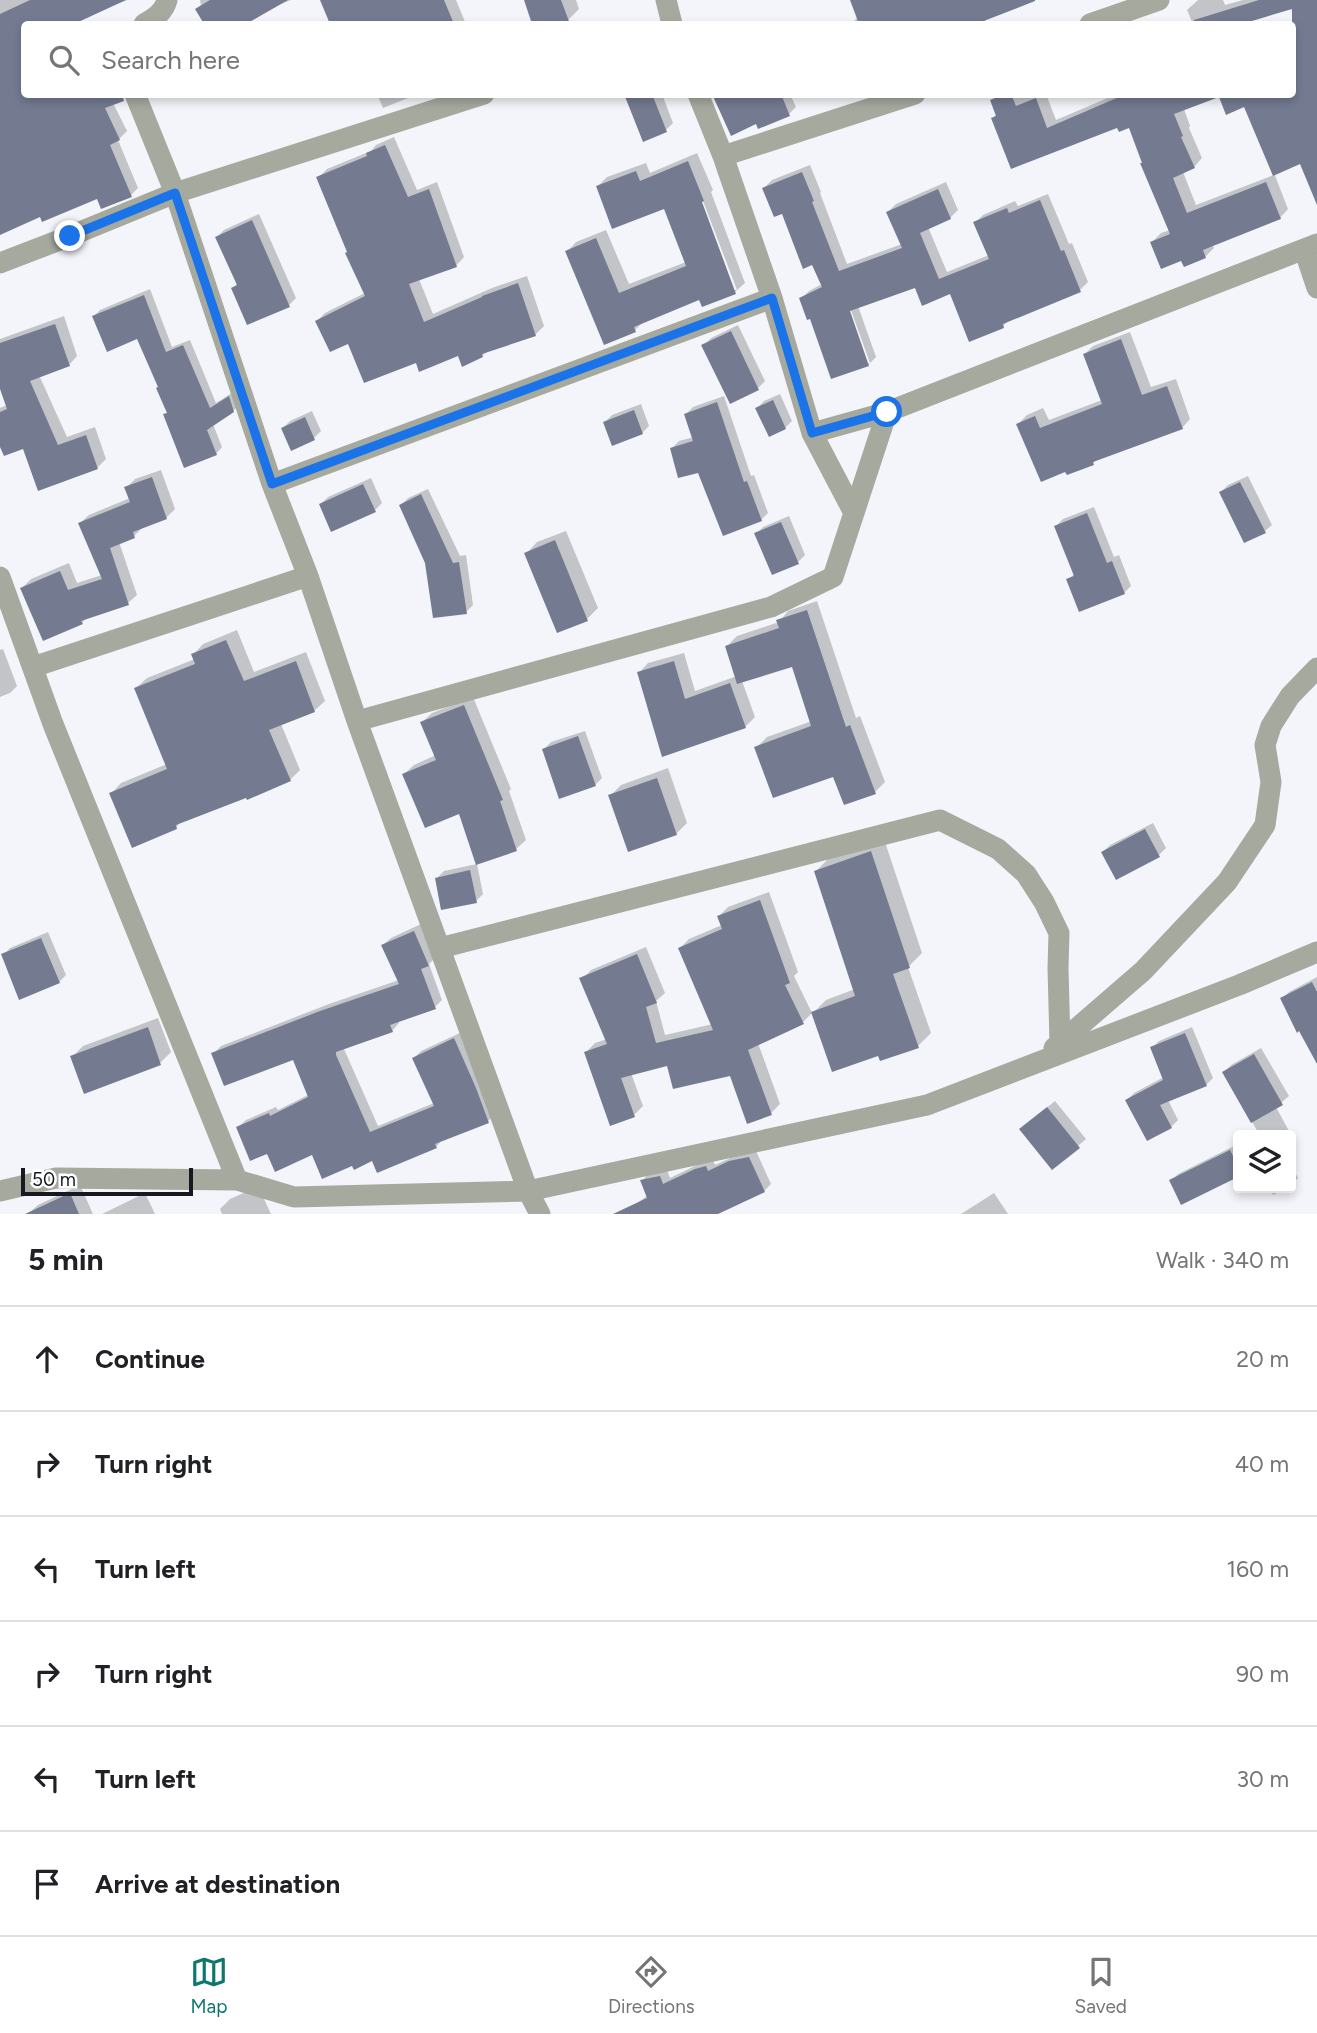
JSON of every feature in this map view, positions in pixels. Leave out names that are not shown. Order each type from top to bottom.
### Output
[{"type":"street","points":[[150,21],[158,17],[167,0]]},
{"type":"street","points":[[666,0],[671,21]]},
{"type":"street","points":[[1099,21],[1159,0]]},
{"type":"street","points":[[137,98],[175,193],[272,484],[308,576],[357,721],[528,1191],[540,1214]]},
{"type":"street","points":[[0,263],[175,193],[472,98]]},
{"type":"street","points":[[700,98],[723,156],[772,298],[812,433],[855,513]]},
{"type":"street","points":[[723,156],[903,98]]},
{"type":"street","points":[[812,433],[887,412],[1310,247],[1317,288]]},
{"type":"street","points":[[272,484],[772,298]]},
{"type":"street","points":[[357,721],[771,607],[833,577],[887,412]]},
{"type":"street","points":[[33,667],[308,576]]},
{"type":"street","points":[[0,578],[58,737],[237,1180]]},
{"type":"street","points":[[1036,1063],[1143,971],[1227,882],[1265,825],[1270,782],[1265,746],[1271,726],[1290,696],[1317,668]]},
{"type":"street","points":[[440,948],[940,820],[998,849],[1026,874],[1044,902],[1059,933],[1060,1043]]},
{"type":"street","points":[[0,1191],[56,1178],[237,1180],[299,1206],[528,1191],[927,1105],[1239,985],[1317,952]]},
{"type":"building","points":[[30,0],[126,0],[80,21],[21,21],[21,98],[123,98],[124,101],[105,108],[120,140],[110,145],[132,197],[101,209],[97,199],[42,222],[40,217],[0,235],[0,14]]},
{"type":"building","points":[[210,0],[288,0],[251,21],[202,21],[195,9]]},
{"type":"building","points":[[320,0],[444,0],[453,21],[329,21]]},
{"type":"building","points":[[524,0],[561,0],[569,21],[531,21]]},
{"type":"building","points":[[850,0],[1035,0],[984,21],[858,21]]},
{"type":"building","points":[[1259,0],[1317,0],[1317,205],[1300,164],[1273,176],[1244,107],[1226,115],[1219,98],[1296,98],[1296,21],[1292,21],[1292,9],[1252,21],[1194,20]]},
{"type":"building","points":[[626,98],[654,98],[667,132],[643,142]]},
{"type":"building","points":[[714,98],[783,98],[790,116],[758,129],[756,124],[731,136]]},
{"type":"building","points":[[1013,98],[1016,106],[1036,98],[1047,128],[1117,98],[1216,98],[1174,114],[1195,168],[1173,178],[1187,213],[1266,182],[1281,219],[1203,250],[1206,258],[1184,267],[1181,261],[1161,269],[1150,242],[1170,234],[1140,163],[1129,128],[1119,132],[1117,128],[1011,169],[991,118],[996,116],[990,100]]},
{"type":"building","points":[[385,145],[408,197],[429,189],[457,267],[409,284],[424,322],[518,283],[536,336],[482,354],[483,357],[462,367],[458,356],[419,372],[416,363],[364,383],[348,344],[330,352],[315,321],[365,296],[345,253],[347,252],[316,177],[367,156],[366,153]]},
{"type":"building","points":[[688,161],[736,294],[702,307],[699,300],[634,327],[636,332],[604,345],[565,251],[596,238],[619,293],[686,266],[664,209],[612,229],[596,186],[636,171],[640,181]]},
{"type":"building","points":[[802,172],[839,271],[902,248],[886,212],[938,189],[951,219],[920,233],[939,279],[989,259],[973,222],[1007,208],[1009,213],[1040,200],[1081,292],[1003,324],[1004,328],[969,342],[950,294],[922,306],[915,288],[850,311],[869,366],[831,379],[810,319],[807,320],[799,298],[822,287],[812,265],[803,269],[782,214],[774,217],[762,188]]},
{"type":"building","points":[[252,220],[290,307],[247,325],[231,288],[237,285],[215,237]]},
{"type":"building","points":[[144,295],[166,352],[183,345],[210,408],[229,396],[234,412],[207,430],[217,455],[184,468],[163,414],[167,413],[156,388],[158,387],[137,339],[107,352],[92,316]]},
{"type":"building","points":[[55,324],[70,366],[30,381],[58,445],[86,435],[98,469],[38,491],[23,449],[4,456],[0,447],[0,412],[7,409],[0,389],[0,343]]},
{"type":"building","points":[[731,331],[759,390],[730,404],[701,345]]},
{"type":"building","points":[[1121,339],[1142,395],[1167,386],[1183,429],[1093,462],[1094,465],[1067,475],[1065,472],[1041,482],[1016,424],[1035,416],[1040,428],[1102,404],[1083,354]]},
{"type":"building","points":[[773,400],[786,429],[769,437],[755,408]]},
{"type":"building","points":[[717,402],[744,482],[747,481],[762,521],[723,536],[698,473],[678,478],[670,448],[693,441],[684,414]]},
{"type":"building","points":[[634,410],[643,434],[612,446],[603,422]]},
{"type":"building","points":[[305,417],[315,440],[291,451],[281,428]]},
{"type":"building","points":[[152,477],[167,519],[133,532],[135,538],[110,548],[129,605],[81,621],[83,624],[43,641],[20,588],[60,571],[68,590],[102,579],[78,523],[130,502],[124,487]]},
{"type":"building","points":[[1240,482],[1266,533],[1244,543],[1219,492]]},
{"type":"building","points":[[363,484],[376,512],[331,532],[319,504]]},
{"type":"building","points":[[421,494],[453,563],[459,562],[467,614],[433,618],[425,563],[399,505]]},
{"type":"building","points":[[1087,513],[1107,563],[1112,561],[1125,594],[1079,612],[1066,579],[1074,576],[1054,526]]},
{"type":"building","points":[[781,522],[799,564],[772,575],[754,533]]},
{"type":"building","points":[[555,540],[588,621],[557,633],[524,553]]},
{"type":"building","points":[[807,610],[846,727],[850,725],[876,794],[844,805],[833,777],[773,798],[754,747],[811,726],[792,667],[737,684],[725,646],[779,628],[776,620]]},
{"type":"building","points":[[226,640],[244,681],[296,661],[315,712],[269,730],[291,781],[176,825],[177,829],[132,848],[109,793],[167,769],[134,688],[195,664],[191,654]]},
{"type":"building","points":[[674,661],[685,699],[730,683],[746,728],[662,757],[637,672]]},
{"type":"building","points":[[464,705],[503,800],[500,801],[517,851],[476,865],[459,814],[425,828],[402,774],[436,760],[420,722]]},
{"type":"building","points":[[578,736],[596,786],[559,799],[542,749]]},
{"type":"building","points":[[657,778],[677,835],[628,852],[608,795]]},
{"type":"building","points":[[1145,829],[1160,857],[1116,880],[1101,852]]},
{"type":"building","points":[[871,851],[910,968],[893,974],[919,1048],[880,1061],[878,1056],[832,1072],[811,1012],[855,996],[814,871]]},
{"type":"building","points":[[470,870],[477,903],[441,910],[435,878]]},
{"type":"building","points":[[760,900],[790,983],[785,985],[804,1024],[748,1050],[772,1115],[747,1124],[730,1076],[673,1089],[667,1066],[621,1078],[635,1117],[610,1126],[584,1052],[607,1044],[579,978],[637,954],[657,1003],[646,1007],[656,1043],[713,1030],[678,948],[722,929],[717,916]]},
{"type":"building","points":[[414,931],[429,966],[421,969],[436,1009],[390,1025],[393,1032],[336,1052],[336,1055],[370,1132],[434,1106],[412,1058],[454,1038],[489,1123],[435,1144],[437,1148],[377,1173],[372,1161],[354,1170],[352,1166],[322,1179],[312,1155],[275,1172],[267,1154],[250,1161],[236,1127],[269,1113],[270,1116],[308,1097],[293,1060],[224,1086],[211,1053],[399,984],[381,945]]},
{"type":"building","points":[[41,938],[60,983],[19,1000],[1,954]]},
{"type":"building","points":[[1312,982],[1317,992],[1317,1064],[1299,1031],[1297,1033],[1280,998]]},
{"type":"building","points":[[148,1027],[161,1065],[84,1094],[70,1056]]},
{"type":"building","points":[[1185,1033],[1207,1086],[1160,1105],[1172,1128],[1147,1141],[1125,1100],[1163,1080],[1150,1047]]},
{"type":"building","points":[[1254,1054],[1283,1105],[1251,1123],[1222,1072]]},
{"type":"building","points":[[1047,1107],[1080,1148],[1052,1170],[1019,1129]]},
{"type":"building","points":[[1230,1150],[1233,1156],[1233,1179],[1181,1205],[1169,1180]]},
{"type":"building","points":[[749,1157],[765,1192],[718,1214],[613,1214],[647,1198],[640,1180],[660,1176],[663,1184],[695,1169],[706,1166],[708,1171],[729,1161]]},
{"type":"building","points":[[70,1193],[79,1214],[25,1214]]},
{"type":"route","points":[[70,236],[175,193],[272,484],[772,298],[812,433],[887,412]]}]
